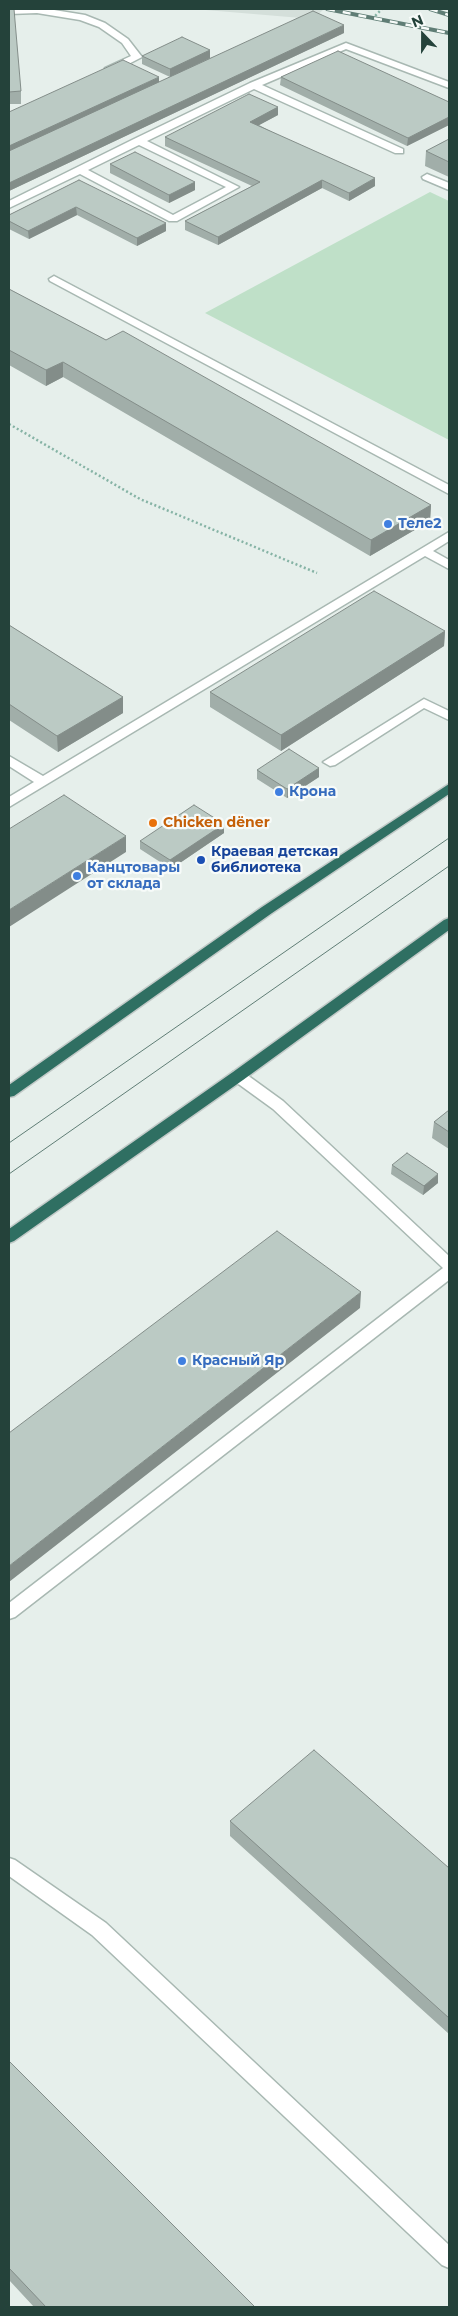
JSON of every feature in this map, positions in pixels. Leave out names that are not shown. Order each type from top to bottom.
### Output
[{"type":"highway","points":[[9,1092],[267,910],[449,788]]},
{"type":"highway","points":[[9,1237],[238,1076],[449,923]]},
{"type":"lane","points":[[9,11],[37,10],[82,17],[102,25],[125,42],[137,57],[107,71]]},
{"type":"lane","points":[[9,205],[254,85],[346,46],[449,85]]},
{"type":"lane","points":[[254,85],[399,151]]},
{"type":"lane","points":[[80,170],[173,219],[234,187],[138,141]]},
{"type":"lane","points":[[427,177],[449,187]]},
{"type":"lane","points":[[54,279],[449,490]]},
{"type":"lane","points":[[9,803],[449,536]]},
{"type":"lane","points":[[424,551],[449,565]]},
{"type":"lane","points":[[330,762],[424,704],[449,716]]},
{"type":"lane","points":[[9,760],[43,782]]},
{"type":"lane","points":[[238,1076],[278,1105],[449,1265]]},
{"type":"lane","points":[[9,1612],[449,1272]]},
{"type":"lane","points":[[9,1866],[99,1929],[449,2258]]},
{"type":"path","points":[[9,424],[140,499],[360,591]]},
{"type":"shaded area","points":[[194,9],[324,9],[313,19]]},
{"type":"green space","points":[[430,192],[449,201],[449,440],[205,313]]},
{"type":"building","points":[[9,9],[14,9],[21,91],[9,92]]},
{"type":"building","points":[[313,11],[344,25],[9,183],[9,151]]},
{"type":"building","points":[[182,37],[210,50],[170,69],[142,56]]},
{"type":"building","points":[[338,51],[449,102],[449,117],[408,138],[281,77]]},
{"type":"building","points":[[123,60],[159,77],[9,146],[9,112]]},
{"type":"building","points":[[249,94],[278,107],[250,122],[375,178],[349,193],[322,180],[218,237],[185,221],[260,182],[165,137]]},
{"type":"building","points":[[449,139],[449,162],[426,151]]},
{"type":"building","points":[[135,152],[195,182],[169,195],[110,164]]},
{"type":"building","points":[[79,180],[166,223],[137,238],[76,207],[28,231],[9,221],[9,215]]},
{"type":"building","points":[[9,289],[106,340],[123,331],[431,505],[371,540],[63,362],[46,370],[9,350]]},
{"type":"building","points":[[374,591],[445,631],[281,735],[210,692]]},
{"type":"building","points":[[9,625],[123,697],[57,736],[9,704]]},
{"type":"building","points":[[289,749],[319,768],[287,789],[257,770]]},
{"type":"building","points":[[64,795],[126,836],[9,910],[9,829]]},
{"type":"building","points":[[194,805],[224,824],[170,860],[140,841]]},
{"type":"building","points":[[449,1110],[449,1132],[434,1122]]},
{"type":"building","points":[[407,1153],[438,1174],[424,1186],[392,1165]]},
{"type":"building","points":[[277,1231],[361,1292],[9,1566],[9,1433]]},
{"type":"building","points":[[314,1750],[449,1868],[449,2018],[230,1821]]},
{"type":"building","points":[[9,2061],[255,2307],[46,2307],[9,2268]]},
{"type":"tram line","points":[[9,1143],[449,838]]},
{"type":"tram line","points":[[9,1174],[449,866]]},
{"type":"railway","points":[[327,9],[449,33]]},
{"type":"railway","points":[[430,9],[449,15]]},
{"type":"place","name":"Теле2","points":[[388,524]]},
{"type":"place","name":"Крона","points":[[279,792]]},
{"type":"place","name":"Chicken dëner","points":[[153,823]]},
{"type":"place","name":"Краевая детская библиотека","points":[[201,860]]},
{"type":"place","name":"Канцтовары от склада","points":[[77,876]]},
{"type":"place","name":"Красный Яр","points":[[182,1361]]}]
